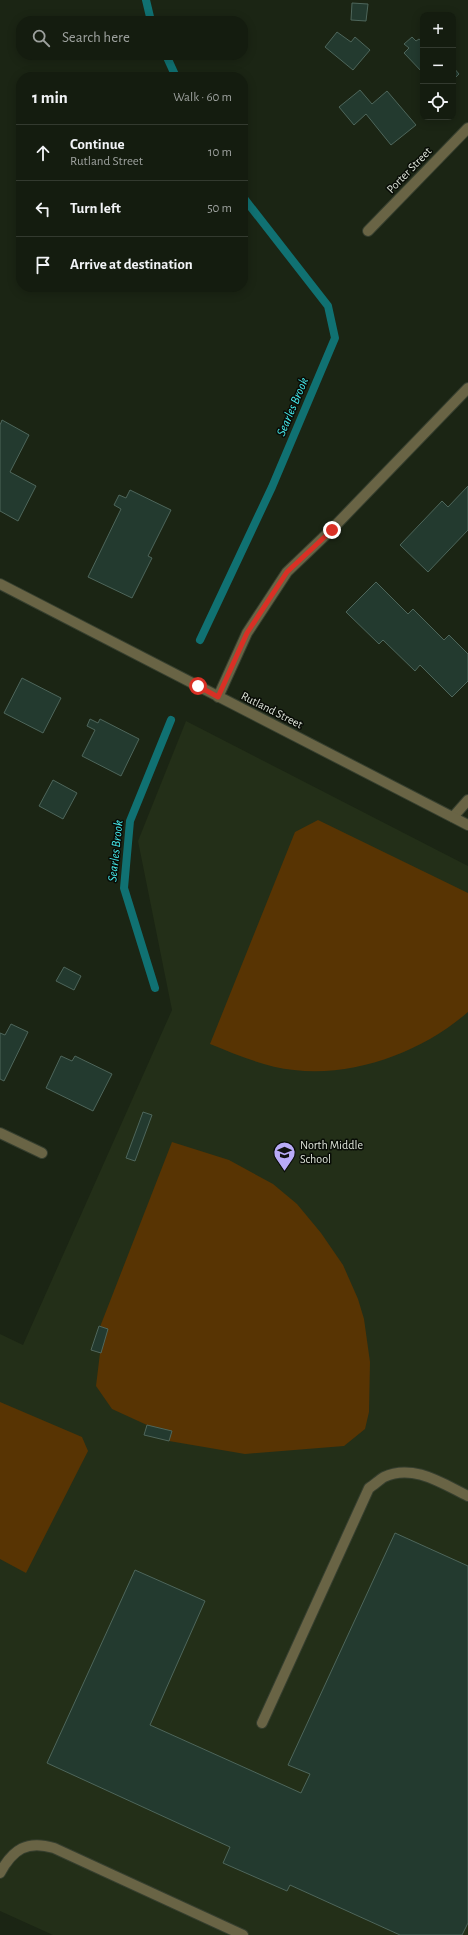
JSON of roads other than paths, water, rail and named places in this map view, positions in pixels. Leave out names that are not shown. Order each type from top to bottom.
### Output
[{"type":"street","name":"Porter Street","points":[[368,231],[468,128]]},
{"type":"street","points":[[218,697],[247,633],[287,572],[332,530],[468,388]]},
{"type":"street","name":"Rutland Street","points":[[0,584],[468,825]]},
{"type":"street","points":[[453,817],[468,800]]},
{"type":"street","points":[[0,1134],[42,1153]]},
{"type":"street","points":[[262,1722],[369,1488],[384,1477],[401,1472],[422,1474],[468,1496]]},
{"type":"street","points":[[0,1873],[11,1855],[17,1850],[30,1846],[42,1845],[54,1848],[243,1935]]},
{"type":"waterway","name":"Searles Brook","points":[[146,0],[150,16]]},
{"type":"waterway","name":"Searles Brook","points":[[168,60],[174,72]]},
{"type":"waterway","name":"Searles Brook","points":[[200,640],[272,487],[335,338],[328,306],[248,203]]},
{"type":"waterway","name":"Searles Brook","points":[[155,988],[124,888],[130,821],[171,720]]},
{"type":"place","name":"North Middle School","points":[[284,1172]]}]
